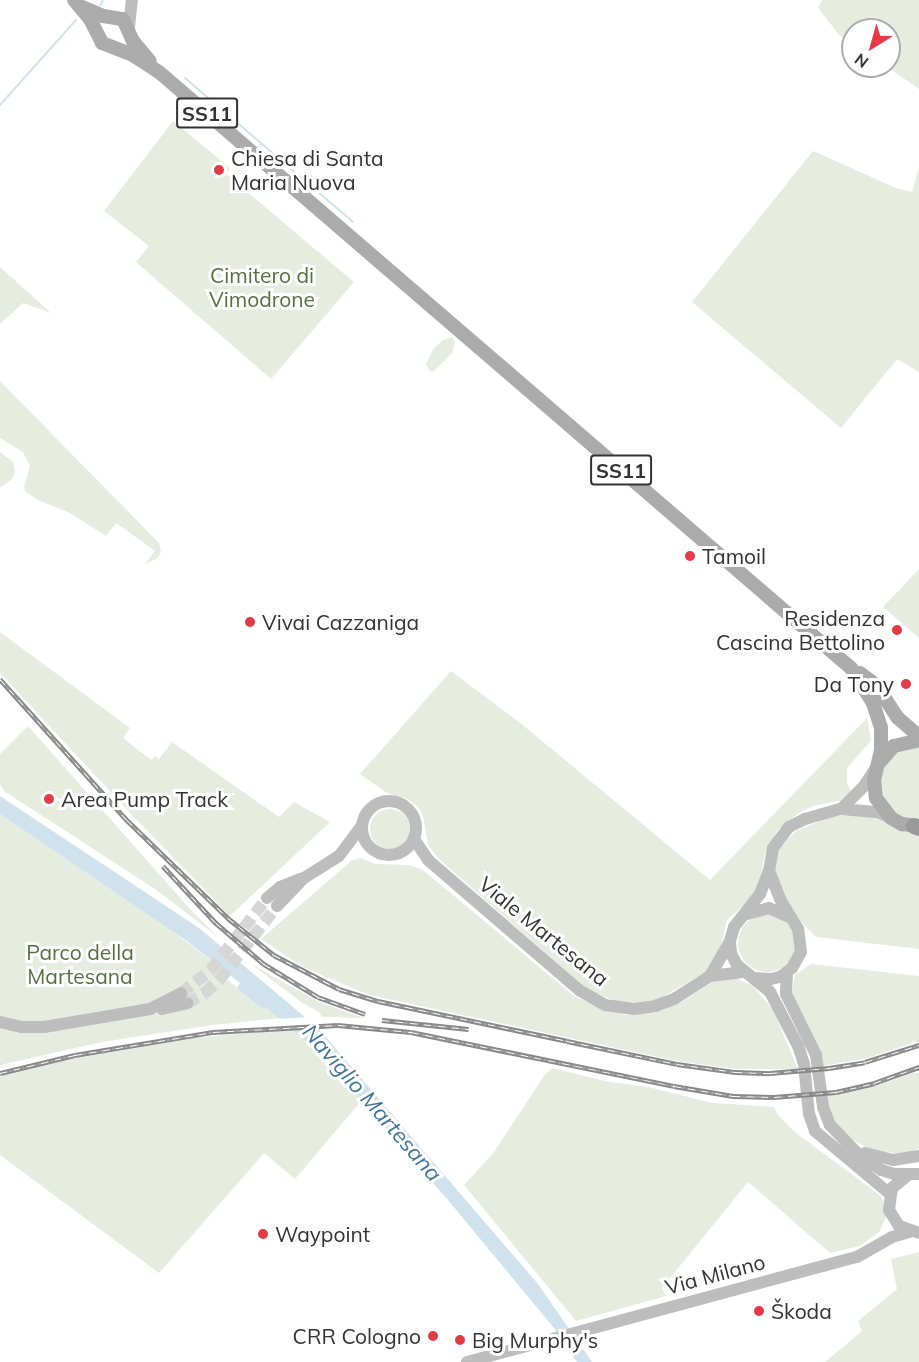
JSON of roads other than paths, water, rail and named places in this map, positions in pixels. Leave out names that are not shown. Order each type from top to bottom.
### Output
[{"type":"main road","points":[[97,34],[99,24],[126,0]]},
{"type":"main road","points":[[117,48],[126,42],[132,0]]},
{"type":"main road","name":"SS11","points":[[77,3],[123,19],[133,41],[159,72],[844,662],[876,685],[898,718],[919,738],[894,746],[876,767]]},
{"type":"main road","name":"SS11","points":[[77,3],[102,43],[117,48],[159,72]]},
{"type":"main road","name":"SS11","points":[[844,662],[860,679],[878,716],[882,742],[874,780],[876,798],[891,818]]},
{"type":"main road","points":[[841,809],[861,790],[876,767]]},
{"type":"main road","points":[[272,902],[339,856],[362,850],[373,850],[384,855],[402,852],[414,839],[416,825],[413,816],[404,806],[387,801],[374,806],[364,817],[362,826],[364,839],[373,850]]},
{"type":"main road","points":[[890,1194],[864,1169],[830,1146],[813,1128],[798,1046],[770,992],[748,975],[733,957],[730,939],[734,927],[760,894],[769,872],[773,848],[787,829],[805,819],[841,809],[878,812],[917,827]]},
{"type":"main road","points":[[339,856],[362,826]]},
{"type":"main road","name":"Viale Martesana","points":[[414,839],[428,860],[579,990],[605,1005],[634,1009],[655,1006],[674,999],[710,976],[723,958],[730,939]]},
{"type":"main road","name":"Viale Martesana","points":[[402,852],[428,860]]},
{"type":"main road","points":[[748,975],[771,980],[787,973],[798,959],[802,944],[798,929],[778,895],[769,872]]},
{"type":"main road","points":[[744,916],[756,910],[769,908],[782,912],[792,920]]},
{"type":"main road","points":[[787,973],[788,998],[817,1058],[824,1112],[830,1125],[843,1140],[881,1170],[914,1174]]},
{"type":"main road","name":"Viale Martesana","points":[[710,976],[748,975]]},
{"type":"main road","points":[[0,1022],[21,1028],[39,1028],[142,1011],[184,998]]},
{"type":"main road","points":[[843,1140],[856,1149],[881,1159],[919,1156]]},
{"type":"main road","points":[[882,1241],[889,1230],[890,1194],[896,1183],[914,1174]]},
{"type":"main road","points":[[890,1213],[897,1224],[914,1232]]},
{"type":"main road","name":"Via Milano","points":[[467,1362],[575,1331],[857,1257],[882,1241],[914,1232]]},
{"type":"water","name":"Naviglio Martesana","points":[[0,796],[199,928],[318,1028],[538,1284],[592,1362],[577,1362],[554,1328],[448,1200],[320,1053],[267,1008],[261,1008],[237,988],[240,983],[187,941],[0,814]]},
{"type":"waterway","points":[[100,5],[103,0]]},
{"type":"waterway","points":[[0,105],[76,20]]},
{"type":"waterway","points":[[185,78],[353,222]]},
{"type":"tunnel","points":[[181,993],[211,970],[267,898]]},
{"type":"tunnel","points":[[187,1003],[205,993],[220,979],[277,906]]},
{"type":"railway","points":[[0,679],[127,820],[228,918],[274,955],[339,989],[378,1001],[567,1041],[677,1064],[735,1072],[770,1073],[829,1068],[865,1062],[919,1045]]},
{"type":"railway","points":[[163,866],[216,923],[264,964],[318,997],[365,1014]]},
{"type":"railway","points":[[382,1020],[469,1029]]},
{"type":"railway","points":[[0,1073],[75,1055],[213,1032],[338,1025],[411,1032],[733,1096],[774,1097],[836,1092],[874,1083],[919,1067]]},
{"type":"place","name":"Chiesa di Santa Maria Nuova","points":[[219,170]]},
{"type":"place","name":"Tamoil","points":[[690,556]]},
{"type":"place","name":"Vivai Cazzaniga","points":[[250,622]]},
{"type":"place","name":"Residenza Cascina Bettolino","points":[[897,630]]},
{"type":"place","name":"Da Tony","points":[[906,684]]},
{"type":"place","name":"Area Pump Track","points":[[49,799]]},
{"type":"place","name":"Waypoint","points":[[263,1234]]},
{"type":"place","name":"Škoda","points":[[759,1311]]},
{"type":"place","name":"CRR Cologno","points":[[433,1336]]},
{"type":"place","name":"Big Murphy's","points":[[460,1340]]},
{"type":"park label","name":"Cimitero di Vimodrone","points":[[262,287]]},
{"type":"park label","name":"Parco della Martesana","points":[[80,964]]}]
